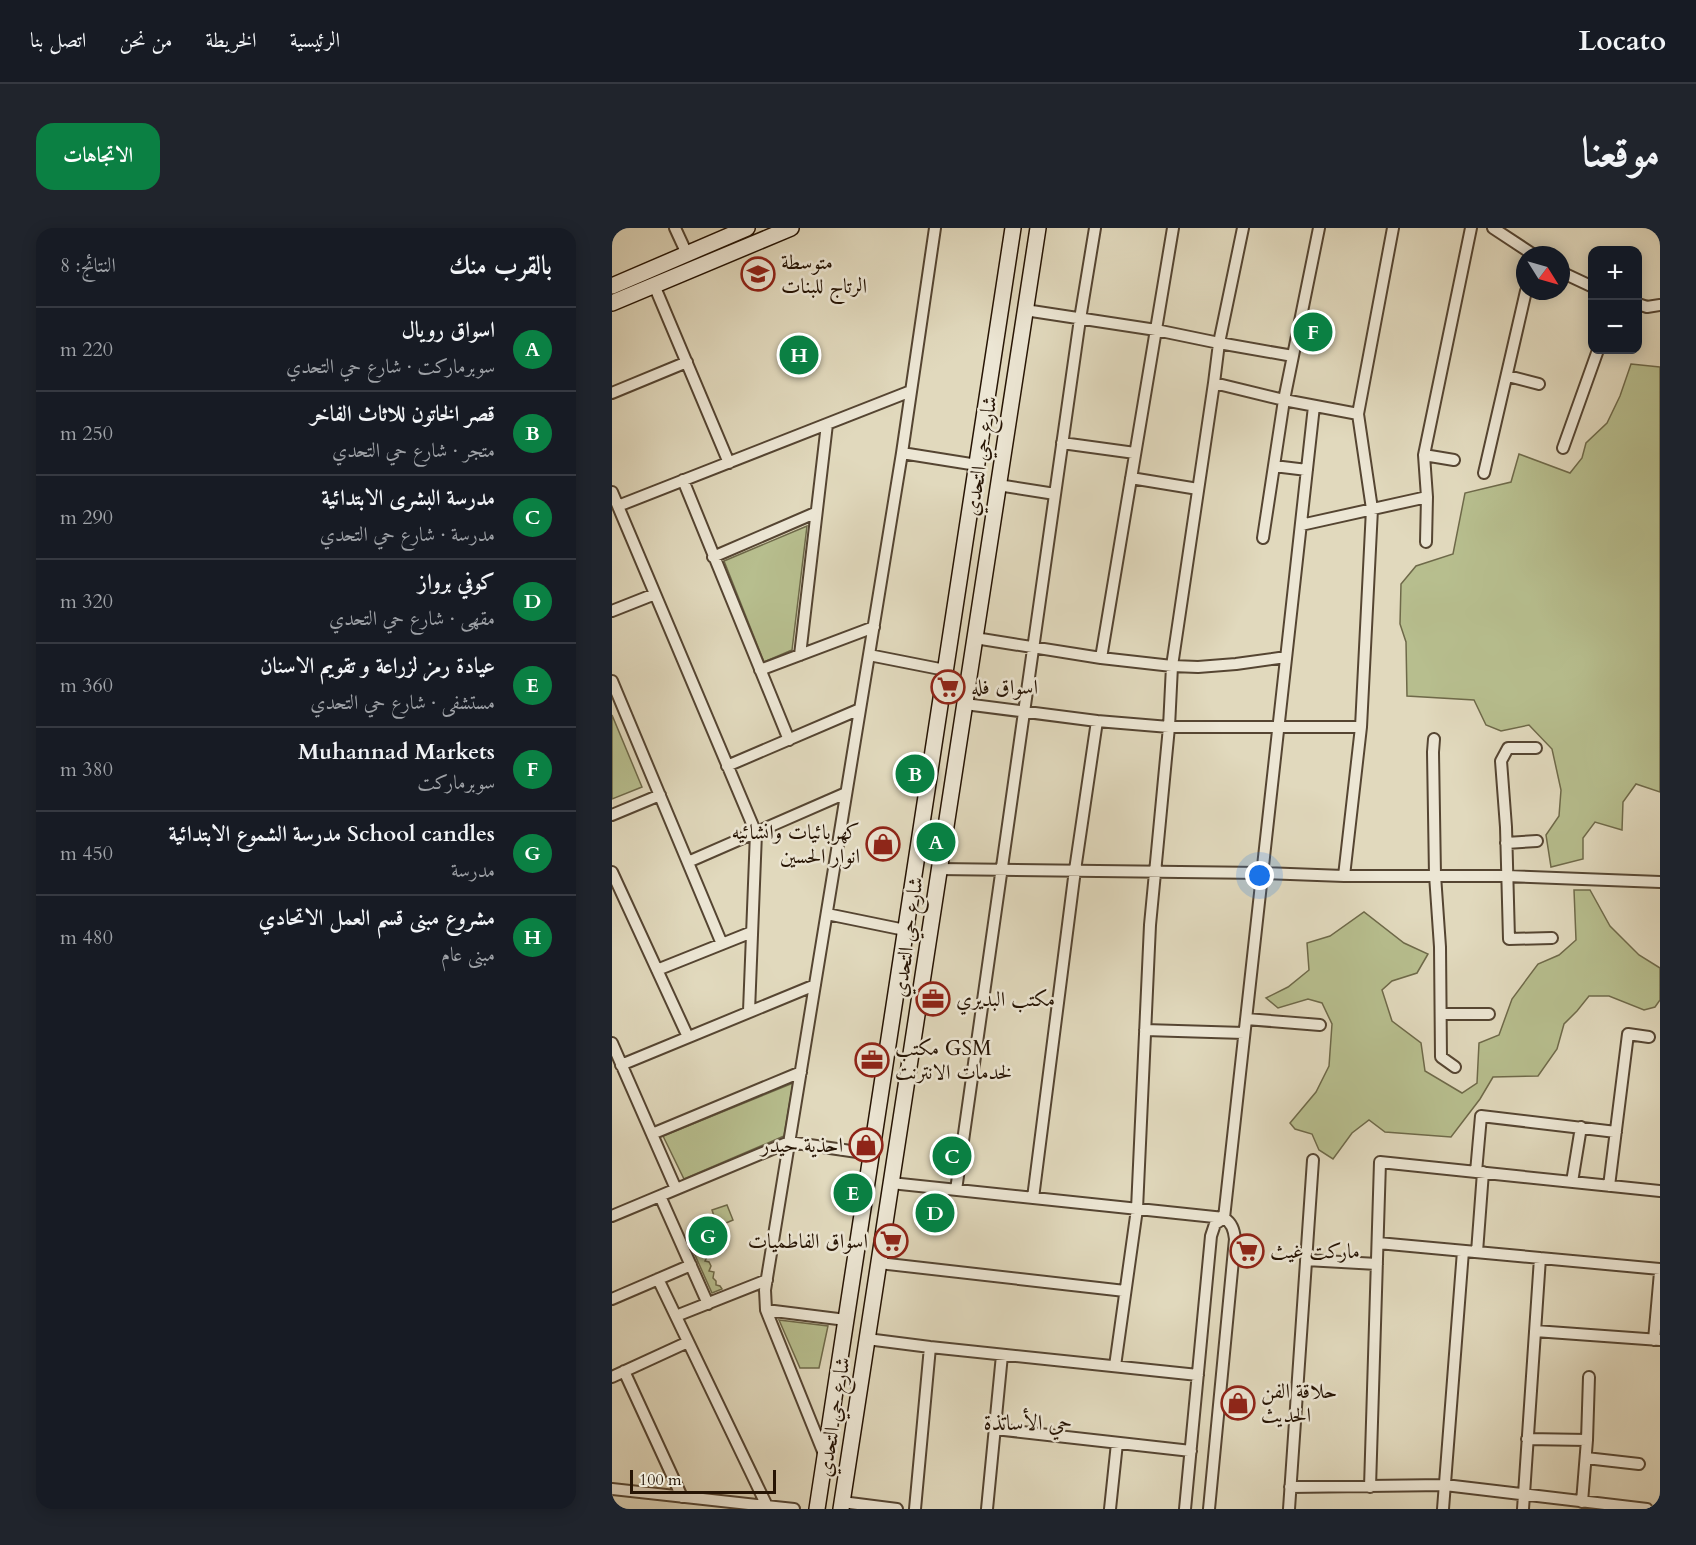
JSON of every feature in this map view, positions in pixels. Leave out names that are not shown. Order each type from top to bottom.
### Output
[{"type":"main road","points":[[644,284],[687,254],[747,228]]},
{"type":"main road","points":[[613,294],[791,228]]},
{"type":"main road","name":"شارع حي التحدي","points":[[817,1509],[1013,228]]},
{"type":"main road","name":"شارع حي التحدي","points":[[842,1506],[1038,228]]},
{"type":"main road","points":[[891,1033],[894,1042],[900,1046],[907,1046],[914,1039]]},
{"type":"main road","points":[[882,1085],[892,1076],[899,1077],[906,1086]]},
{"type":"main road","points":[[864,1203],[865,1210],[873,1216],[883,1214],[888,1205]]},
{"type":"main road","points":[[858,1239],[861,1233],[871,1229],[877,1232],[882,1240]]},
{"type":"street","points":[[675,228],[687,254]]},
{"type":"street","points":[[825,1456],[766,1310],[765,1301],[902,453],[935,228]]},
{"type":"street","points":[[956,1190],[1062,443],[1095,228]]},
{"type":"street","points":[[1101,658],[1173,228]]},
{"type":"street","points":[[1115,1366],[1137,1209],[1150,925],[1169,727],[1172,666],[1219,343],[1243,228]]},
{"type":"street","points":[[1263,538],[1284,400],[1319,228]]},
{"type":"street","points":[[1344,876],[1362,727],[1372,509],[1358,414],[1393,228]]},
{"type":"street","points":[[1426,542],[1427,496],[1424,455],[1471,228]]},
{"type":"street","points":[[1493,228],[1522,246]]},
{"type":"street","points":[[1570,276],[1588,285]]},
{"type":"street","points":[[644,284],[687,362],[729,463]]},
{"type":"street","points":[[1484,473],[1524,300]]},
{"type":"street","points":[[1642,305],[1660,305]]},
{"type":"street","points":[[1025,310],[1156,330],[1293,356]]},
{"type":"street","points":[[1563,448],[1597,354]]},
{"type":"street","points":[[612,393],[687,362]]},
{"type":"street","points":[[1508,376],[1539,384]]},
{"type":"street","points":[[1214,383],[1284,400],[1358,414]]},
{"type":"street","points":[[618,506],[911,391]]},
{"type":"street","points":[[1224,1218],[1314,406]]},
{"type":"street","points":[[800,655],[827,424]]},
{"type":"street","points":[[1062,443],[1135,453]]},
{"type":"street","points":[[902,453],[977,465]]},
{"type":"street","points":[[1424,455],[1454,460]]},
{"type":"street","points":[[1274,466],[1307,470]]},
{"type":"street","points":[[1131,478],[1198,489]]},
{"type":"street","points":[[683,480],[789,740]]},
{"type":"street","points":[[998,485],[1055,494]]},
{"type":"street","points":[[612,492],[756,833],[749,1011]]},
{"type":"street","points":[[1301,525],[1427,496]]},
{"type":"street","points":[[713,557],[815,513]]},
{"type":"street","points":[[612,523],[623,519]]},
{"type":"street","points":[[612,611],[655,594]]},
{"type":"street","points":[[760,670],[874,627]]},
{"type":"street","points":[[975,638],[1101,658],[1172,666],[1198,667],[1236,664],[1286,657]]},
{"type":"street","points":[[869,655],[945,670]]},
{"type":"street","points":[[612,681],[722,944]]},
{"type":"street","points":[[965,704],[1097,721],[1169,727],[1362,727]]},
{"type":"street","points":[[728,766],[860,709]]},
{"type":"street","points":[[1033,1198],[1075,870],[1097,721]]},
{"type":"street","points":[[1434,739],[1435,875],[1440,947],[1441,1057],[1455,1067]]},
{"type":"street","points":[[1536,747],[1508,748],[1501,761],[1509,939],[1552,938]]},
{"type":"street","points":[[688,862],[846,793]]},
{"type":"street","points":[[612,815],[660,795]]},
{"type":"street","points":[[1506,843],[1537,841]]},
{"type":"street","points":[[939,869],[1344,876],[1507,876],[1660,882]]},
{"type":"street","points":[[612,873],[617,898],[657,970],[688,1037]]},
{"type":"street","points":[[827,914],[905,930]]},
{"type":"street","points":[[657,970],[752,932]]},
{"type":"street","points":[[621,1065],[815,985]]},
{"type":"street","points":[[1441,1014],[1489,1014]]},
{"type":"street","points":[[1246,1019],[1320,1025]]},
{"type":"street","points":[[1145,1030],[1244,1033]]},
{"type":"street","points":[[1609,1186],[1628,1034],[1649,1036]]},
{"type":"street","points":[[612,1043],[676,1190]]},
{"type":"street","points":[[652,1134],[801,1072]]},
{"type":"street","points":[[1477,1252],[1481,1116],[1616,1131]]},
{"type":"street","points":[[1572,1182],[1581,1127]]},
{"type":"street","points":[[612,1216],[789,1142],[871,1154]]},
{"type":"street","points":[[1289,1509],[1313,1160]]},
{"type":"street","points":[[1370,1487],[1380,1162],[1660,1191]]},
{"type":"street","points":[[891,1183],[1224,1218],[1231,1224],[1235,1239],[1209,1509]]},
{"type":"street","points":[[660,1196],[708,1304]]},
{"type":"street","points":[[1185,1509],[1211,1236],[1215,1224],[1224,1218]]},
{"type":"street","points":[[1378,1243],[1660,1270],[1657,1340],[1535,1330]]},
{"type":"street","points":[[1443,1509],[1463,1251]]},
{"type":"street","points":[[1523,1509],[1540,1258]]},
{"type":"street","points":[[1306,1260],[1377,1264]]},
{"type":"street","points":[[879,1263],[1125,1291]]},
{"type":"street","points":[[612,1299],[691,1265]]},
{"type":"street","points":[[658,1279],[767,1506]]},
{"type":"street","points":[[676,1316],[767,1280]]},
{"type":"street","points":[[766,1310],[846,1320]]},
{"type":"street","points":[[867,1339],[1198,1375]]},
{"type":"street","points":[[612,1377],[688,1342]]},
{"type":"street","points":[[915,1509],[930,1347]]},
{"type":"street","points":[[987,1509],[1002,1355]]},
{"type":"street","points":[[624,1371],[682,1497]]},
{"type":"street","points":[[1582,1502],[1589,1377]]},
{"type":"street","points":[[995,1429],[1191,1451]]},
{"type":"street","points":[[1527,1438],[1587,1440]]},
{"type":"street","points":[[1110,1509],[1117,1443]]},
{"type":"street","points":[[1586,1458],[1639,1464]]},
{"type":"street","points":[[1290,1487],[1445,1485],[1582,1502],[1601,1507],[1643,1509]]},
{"type":"street","points":[[612,1489],[794,1509]]},
{"type":"street","points":[[842,1506],[897,1509]]},
{"type":"green space","points":[[1631,364],[1660,367],[1660,792],[1636,784],[1623,802],[1622,830],[1595,822],[1583,838],[1583,859],[1551,867],[1546,835],[1559,816],[1561,790],[1552,749],[1529,725],[1501,731],[1486,725],[1474,700],[1407,696],[1406,642],[1400,624],[1401,584],[1416,566],[1453,554],[1465,493],[1511,482],[1519,454],[1570,473],[1582,458],[1586,443],[1607,423],[1620,396]]},
{"type":"green space","points":[[807,526],[792,650],[764,662],[724,561]]},
{"type":"green space","points":[[612,715],[642,787],[612,799]]},
{"type":"green space","points":[[1574,890],[1590,890],[1610,926],[1639,955],[1660,968],[1660,1000],[1655,1007],[1644,1010],[1609,996],[1589,996],[1564,1024],[1557,1049],[1538,1076],[1493,1077],[1480,1099],[1451,1137],[1385,1132],[1369,1120],[1352,1133],[1333,1159],[1319,1150],[1312,1134],[1295,1129],[1290,1123],[1316,1092],[1329,1066],[1332,1024],[1322,1003],[1308,999],[1278,1008],[1266,998],[1288,987],[1309,970],[1307,943],[1330,936],[1364,912],[1404,943],[1428,954],[1417,973],[1392,981],[1382,990],[1392,1021],[1421,1043],[1425,1071],[1462,1093],[1477,1083],[1479,1043],[1499,1035],[1512,999],[1538,964],[1559,955],[1576,940]]},
{"type":"green space","points":[[793,1083],[784,1136],[684,1179],[663,1136]]},
{"type":"green space","points":[[727,1205],[733,1220],[719,1226],[717,1221],[703,1227],[700,1221],[714,1216],[712,1210]]},
{"type":"green space","points":[[702,1240],[708,1255],[705,1261],[711,1266],[709,1271],[714,1272],[713,1278],[716,1285],[722,1289],[712,1293],[690,1244]]},
{"type":"green space","points":[[779,1320],[828,1326],[819,1368],[800,1368]]},
{"type":"place","name":"متوسطة الرتاج للبنات","points":[[758,274]]},
{"type":"place","name":"Muhannad Markets","points":[[1313,332]]},
{"type":"place","name":"مشروع مبنى قسم العمل الاتحادي","points":[[799,355]]},
{"type":"place","name":"اسواق فله","points":[[948,687]]},
{"type":"place","name":"قصر الخاتون للاثاث الفاخر","points":[[915,774]]},
{"type":"place","name":"اسواق رويال","points":[[936,842]]},
{"type":"place","name":"كهربائيات وانشائيه انوار الحسين","points":[[883,844]]},
{"type":"place","name":"مكتب البديري","points":[[933,999]]},
{"type":"place","name":"مكتب GSM لخدمات الانترنت","points":[[872,1060]]},
{"type":"place","name":"احذية حيدر","points":[[866,1145]]},
{"type":"place","name":"مدرسة البشرى الابتدائية","points":[[952,1156]]},
{"type":"place","name":"عيادة رمز لزراعة و تقويم الاسنان","points":[[853,1193]]},
{"type":"place","name":"كوفي برواز","points":[[935,1213]]},
{"type":"place","name":"School candles مدرسة الشموع الابتدائية","points":[[708,1236]]},
{"type":"place","name":"اسواق الفاطميات","points":[[891,1241]]},
{"type":"place","name":"ماركت غيث","points":[[1247,1251]]},
{"type":"place","name":"حلاقة الفن الحديث","points":[[1238,1403]]},
{"type":"district","name":"حي الأساتذة","points":[[1028,1423]]}]
